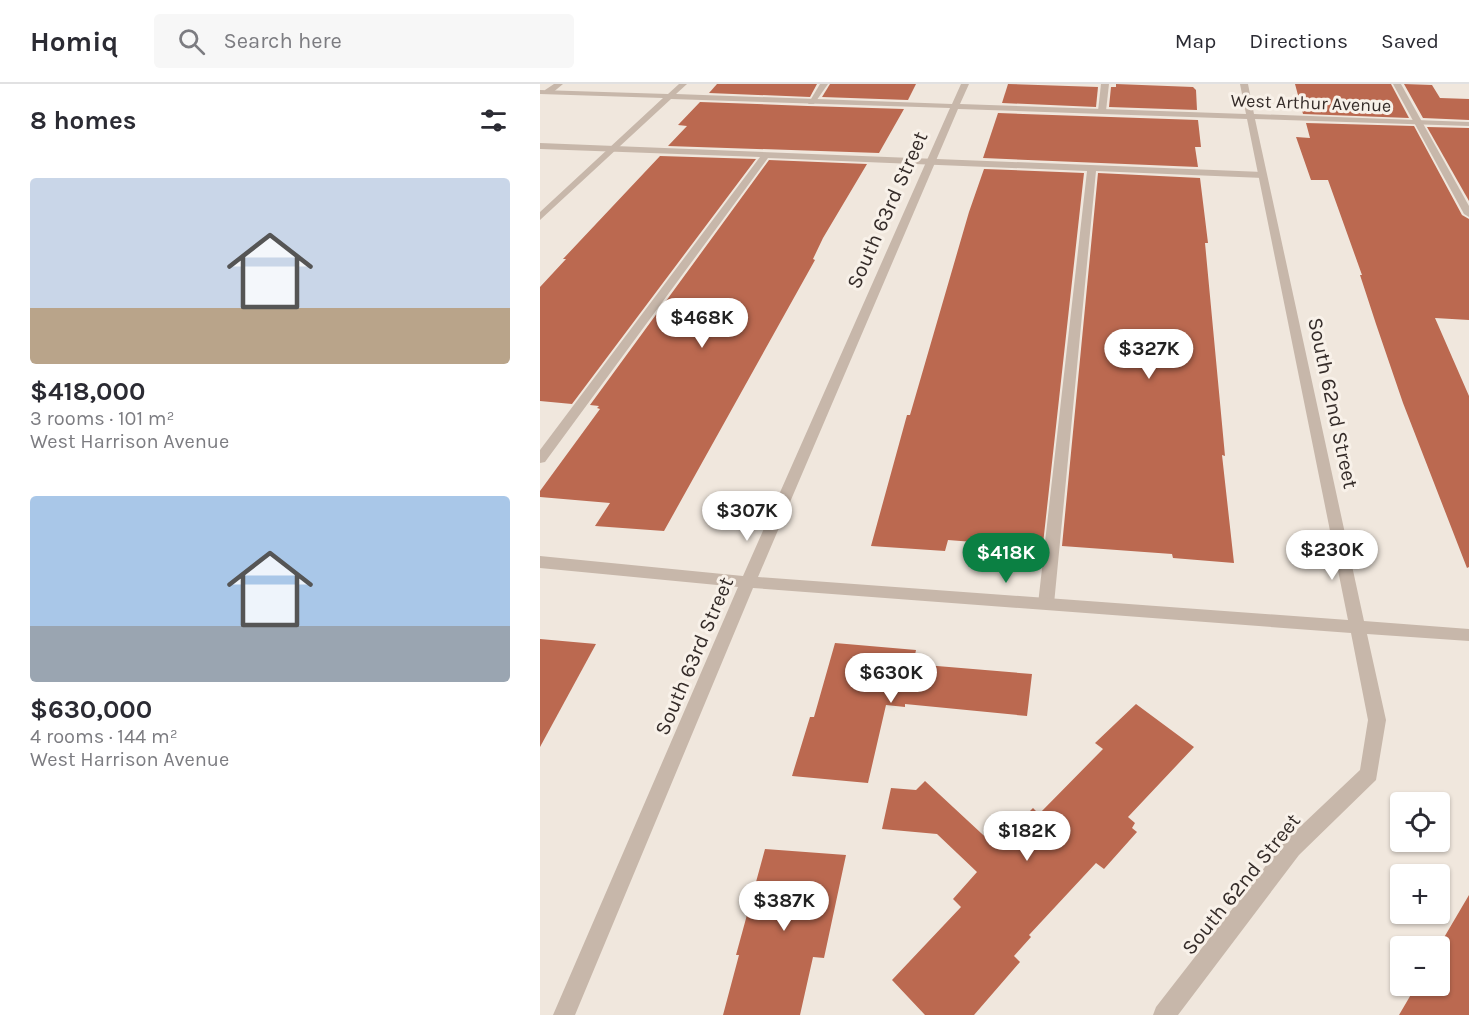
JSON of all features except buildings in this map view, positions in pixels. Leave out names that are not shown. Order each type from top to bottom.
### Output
[{"type":"street","points":[[544,92],[559,84]]},
{"type":"street","points":[[540,217],[683,84]]},
{"type":"street","points":[[811,102],[824,84]]},
{"type":"street","name":"South 63rd Street","points":[[564,1015],[748,582],[965,84]]},
{"type":"street","points":[[1102,111],[1105,84]]},
{"type":"street","name":"South 62nd Street","points":[[1164,1015],[1292,848],[1369,774],[1377,720],[1244,84]]},
{"type":"street","points":[[1397,84],[1469,214]]},
{"type":"street","name":"West Arthur Avenue","points":[[544,92],[1469,124]]},
{"type":"street","points":[[540,146],[1263,176]]},
{"type":"street","points":[[540,459],[766,155]]},
{"type":"street","points":[[1046,604],[1092,168]]},
{"type":"street","points":[[540,562],[748,582],[1469,635]]}]
